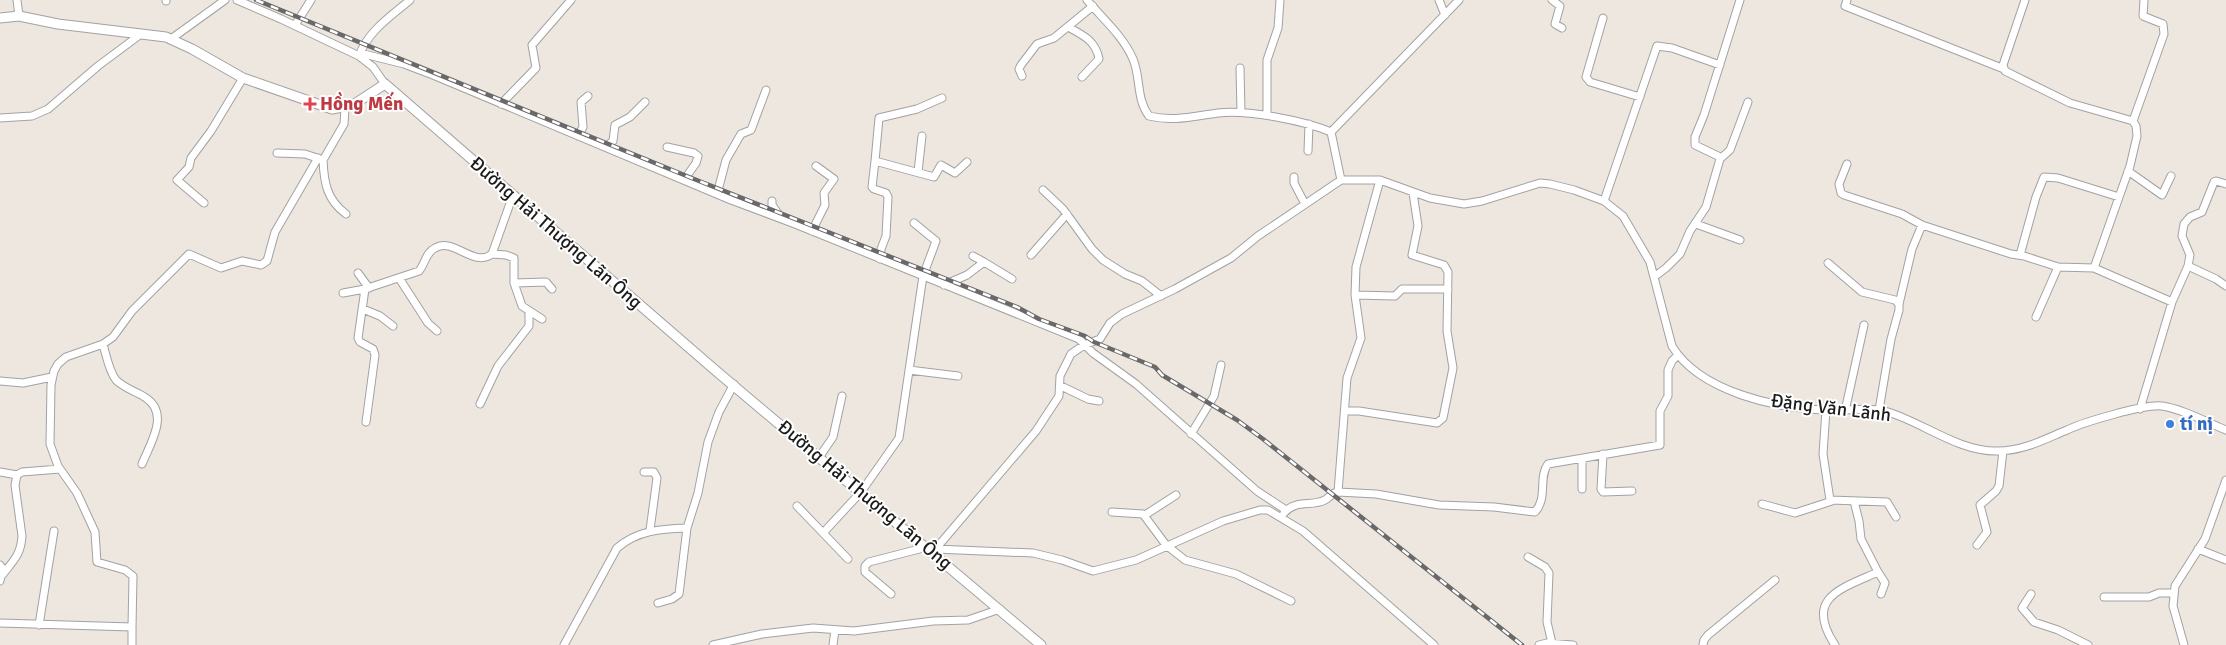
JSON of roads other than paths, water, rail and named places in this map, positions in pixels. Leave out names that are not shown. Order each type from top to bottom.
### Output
[{"type":"street","points":[[17,0],[18,16]]},
{"type":"street","points":[[171,39],[225,0]]},
{"type":"street","points":[[237,0],[360,55],[404,64],[718,194],[812,230],[1079,339],[1084,345],[1136,384],[1257,491],[1286,510]]},
{"type":"street","points":[[295,25],[311,0]]},
{"type":"street","points":[[360,55],[363,44],[371,34],[410,0]]},
{"type":"street","points":[[501,104],[536,68],[532,45],[571,0]]},
{"type":"street","points":[[1088,0],[1115,30],[1129,50],[1134,62],[1143,108],[1149,116],[1171,119],[1241,112],[1267,115],[1309,124],[1331,132]]},
{"type":"street","points":[[1267,115],[1268,54],[1278,28],[1280,0]]},
{"type":"street","points":[[1439,0],[1445,15]]},
{"type":"street","points":[[1331,132],[1459,0]]},
{"type":"street","points":[[1552,0],[1560,6],[1555,24],[1562,28]]},
{"type":"street","points":[[1720,159],[1718,156],[1694,144],[1740,0]]},
{"type":"street","points":[[1848,0],[1845,6],[2004,69],[2070,102],[2132,121],[2136,126],[2137,136],[2128,171],[2094,268]]},
{"type":"street","points":[[2004,69],[2025,0]]},
{"type":"street","points":[[2132,121],[2164,34],[2163,24],[2143,16],[2144,0]]},
{"type":"street","points":[[1022,76],[1019,69],[1037,44],[1054,38],[1093,6]]},
{"type":"street","points":[[0,18],[18,16],[58,24],[108,28],[171,39],[243,78],[332,109],[345,108],[385,84],[373,67],[360,55]]},
{"type":"street","points":[[1603,18],[1586,77],[1590,82],[1640,97]]},
{"type":"street","points":[[1068,27],[1088,37],[1098,53],[1099,59],[1082,78]]},
{"type":"street","points":[[0,118],[32,116],[48,109],[98,66],[141,34]]},
{"type":"street","points":[[1604,201],[1657,46],[1672,48],[1720,65]]},
{"type":"street","points":[[1240,68],[1241,112]]},
{"type":"street","points":[[204,203],[177,180],[190,167],[192,158],[211,131],[243,78]]},
{"type":"street","name":"Đường Hải Thượng Lãn Ông","points":[[385,84],[512,195],[861,492],[932,550],[1041,645]]},
{"type":"street","points":[[718,194],[726,160],[741,134],[751,130],[766,90]]},
{"type":"street","points":[[578,136],[583,127],[581,102],[588,96]]},
{"type":"street","points":[[880,259],[881,249],[886,236],[888,197],[886,192],[872,187],[876,161],[878,118],[917,109],[942,98]]},
{"type":"street","points":[[604,147],[612,141],[616,125],[630,117],[645,102]]},
{"type":"street","points":[[1654,276],[1666,268],[1680,254],[1683,243],[1710,198],[1711,187],[1720,159],[1730,150],[1748,102]]},
{"type":"street","points":[[132,645],[133,576],[125,570],[97,562],[95,532],[74,488],[60,469],[50,444],[52,377],[58,364],[66,357],[103,344],[113,337],[132,311],[189,254],[221,268],[242,261],[261,265],[267,261],[275,232],[344,124],[345,108]]},
{"type":"street","points":[[1308,152],[1309,124]]},
{"type":"street","points":[[932,550],[1036,432],[1059,396],[1060,376],[1071,354],[1084,345],[1100,339],[1110,323],[1117,318],[1231,258],[1258,236],[1341,180],[1331,132]]},
{"type":"street","points":[[918,172],[922,136]]},
{"type":"street","points":[[667,147],[694,153],[698,156],[696,163],[684,180]]},
{"type":"street","points":[[277,153],[305,154],[320,159]]},
{"type":"street","points":[[320,159],[330,198],[346,214]]},
{"type":"street","points":[[876,161],[934,177],[941,166],[946,166],[955,173],[967,162]]},
{"type":"street","points":[[1847,164],[1839,184],[1841,193],[1902,214],[1922,225],[2005,253],[2020,255],[2058,267],[2094,268],[2172,302]]},
{"type":"street","points":[[812,230],[825,205],[824,194],[834,180],[816,166]]},
{"type":"street","points":[[2128,171],[2162,195],[2171,176]]},
{"type":"street","points":[[1294,177],[1294,183],[1306,204]]},
{"type":"street","points":[[2020,255],[2036,197],[2044,177],[2058,178],[2119,197]]},
{"type":"street","name":"Đặng Văn Lãnh","points":[[1341,180],[1380,180],[1414,193],[1446,202],[1464,204],[1482,201],[1540,183],[1550,184],[1604,201],[1623,216],[1650,262],[1672,346],[1678,355],[1702,375],[1733,392],[1786,406],[1845,411],[1879,410],[1904,418],[1973,448],[2003,451],[2021,448],[2072,427],[2152,406],[2167,407],[2226,430]]},
{"type":"street","points":[[1338,492],[1346,411],[1347,378],[1361,338],[1355,295],[1356,267],[1380,180]]},
{"type":"street","points":[[2140,409],[2172,302],[2188,266],[2190,255],[2182,236],[2184,224],[2190,217],[2202,212],[2214,182],[2226,184]]},
{"type":"street","points":[[1043,190],[1067,214],[1092,249],[1103,260],[1125,274],[1142,281],[1161,296]]},
{"type":"street","points":[[1346,411],[1360,411],[1436,423],[1441,421],[1453,368],[1447,332],[1448,272],[1444,265],[1412,255],[1418,226],[1414,193]]},
{"type":"street","points":[[492,254],[512,195]]},
{"type":"street","points":[[772,201],[772,205],[782,219]]},
{"type":"street","points":[[1031,255],[1067,214]]},
{"type":"street","points":[[823,533],[861,492],[898,438],[923,276],[936,241],[914,223]]},
{"type":"street","points":[[1696,224],[1740,240]]},
{"type":"street","points":[[1879,410],[1899,304],[1909,261],[1922,225]]},
{"type":"street","points":[[343,293],[367,289],[419,271],[429,253],[436,247],[446,246],[480,259],[492,254],[509,255],[514,258],[514,283],[522,306],[542,319]]},
{"type":"street","points":[[973,256],[1012,279]]},
{"type":"street","points":[[944,285],[967,275],[984,262]]},
{"type":"street","points":[[1828,263],[1862,292],[1895,300],[1899,304]]},
{"type":"street","points":[[2188,266],[2216,279],[2226,286]]},
{"type":"street","points":[[2036,317],[2058,267]]},
{"type":"street","points":[[358,273],[367,289],[358,339],[373,348],[375,355],[366,422]]},
{"type":"street","points":[[400,278],[428,323],[437,330]]},
{"type":"street","points":[[514,283],[546,282],[552,289]]},
{"type":"street","points":[[1355,295],[1395,296],[1402,289],[1448,289]]},
{"type":"street","points":[[363,309],[380,316],[393,326]]},
{"type":"street","points":[[480,404],[498,366],[529,326],[529,312]]},
{"type":"street","points":[[1845,411],[1864,325]]},
{"type":"street","points":[[103,344],[115,379],[130,391],[149,400],[158,420],[157,428],[142,464]]},
{"type":"street","points":[[1281,517],[1286,510],[1295,505],[1323,500],[1338,492],[1376,494],[1438,505],[1494,507],[1535,512],[1544,495],[1546,466],[1553,463],[1660,445],[1660,411],[1668,396],[1668,370],[1672,361],[1678,355]]},
{"type":"street","points":[[1191,434],[1214,396],[1221,365]]},
{"type":"street","points":[[909,370],[958,376]]},
{"type":"street","points":[[0,382],[23,383],[52,377]]},
{"type":"street","points":[[658,603],[672,600],[680,594],[687,528],[698,493],[708,442],[719,412],[734,384]]},
{"type":"street","points":[[1060,386],[1082,397],[1099,401]]},
{"type":"street","points":[[820,456],[832,437],[842,396]]},
{"type":"street","points":[[1826,410],[1823,454],[1828,497],[1832,501]]},
{"type":"street","points":[[1977,545],[1987,532],[1980,504],[1996,492],[1999,486],[2003,451]]},
{"type":"street","points":[[1603,454],[1601,489],[1603,492],[1632,491]]},
{"type":"street","points":[[1582,458],[1582,489]]},
{"type":"street","points":[[0,472],[17,475],[22,472],[60,469]]},
{"type":"street","points":[[644,472],[654,472],[657,478],[650,530]]},
{"type":"street","points":[[0,582],[3,574],[19,553],[22,544],[15,485],[17,475]]},
{"type":"street","points":[[2184,645],[2173,606],[2173,593],[2179,577],[2208,532],[2226,480]]},
{"type":"street","points":[[1112,512],[1145,515],[1176,495]]},
{"type":"street","points":[[1762,504],[1795,513],[1832,501],[1887,502],[1896,517]]},
{"type":"street","points":[[1854,501],[1860,521],[1861,539],[1885,583],[1881,594]]},
{"type":"street","points":[[797,506],[848,559]]},
{"type":"street","points":[[890,594],[865,572],[865,566],[869,562],[932,550],[1033,553],[1062,560],[1093,571],[1136,560],[1208,526],[1260,510],[1268,510],[1303,531],[1434,645]]},
{"type":"street","points":[[1145,515],[1166,545],[1190,563],[1236,574],[1291,601]]},
{"type":"street","points":[[564,645],[614,552],[626,541],[650,530],[687,528]]},
{"type":"street","points":[[39,625],[54,531]]},
{"type":"street","points":[[2198,549],[2226,560]]},
{"type":"street","points":[[1528,557],[1545,567],[1549,573],[1547,622],[1552,643]]},
{"type":"street","points":[[0,565],[3,569],[3,574]]},
{"type":"street","points":[[1834,645],[1822,619],[1823,607],[1827,600],[1842,590],[1878,572]]},
{"type":"street","points":[[1703,645],[1708,635],[1775,580]]},
{"type":"street","points":[[2104,597],[2149,597],[2159,593],[2173,593]]},
{"type":"street","points":[[2031,594],[2022,608],[2032,620],[2088,645]]},
{"type":"street","points":[[713,645],[796,629],[813,628],[854,631],[933,621],[968,620],[1000,609]]},
{"type":"street","points":[[0,623],[132,627]]},
{"type":"street","points":[[833,645],[835,630]]},
{"type":"street","points":[[1539,645],[1552,643],[1573,645]]},
{"type":"railway","points":[[256,0],[694,179],[1017,307],[1039,319],[1085,336],[1094,342],[1155,367],[1162,375],[1237,420],[1263,439],[1522,645]]},
{"type":"place","name":"Hồng Mến","points":[[310,104]]},
{"type":"place","name":"tí nị","points":[[2170,424]]}]
